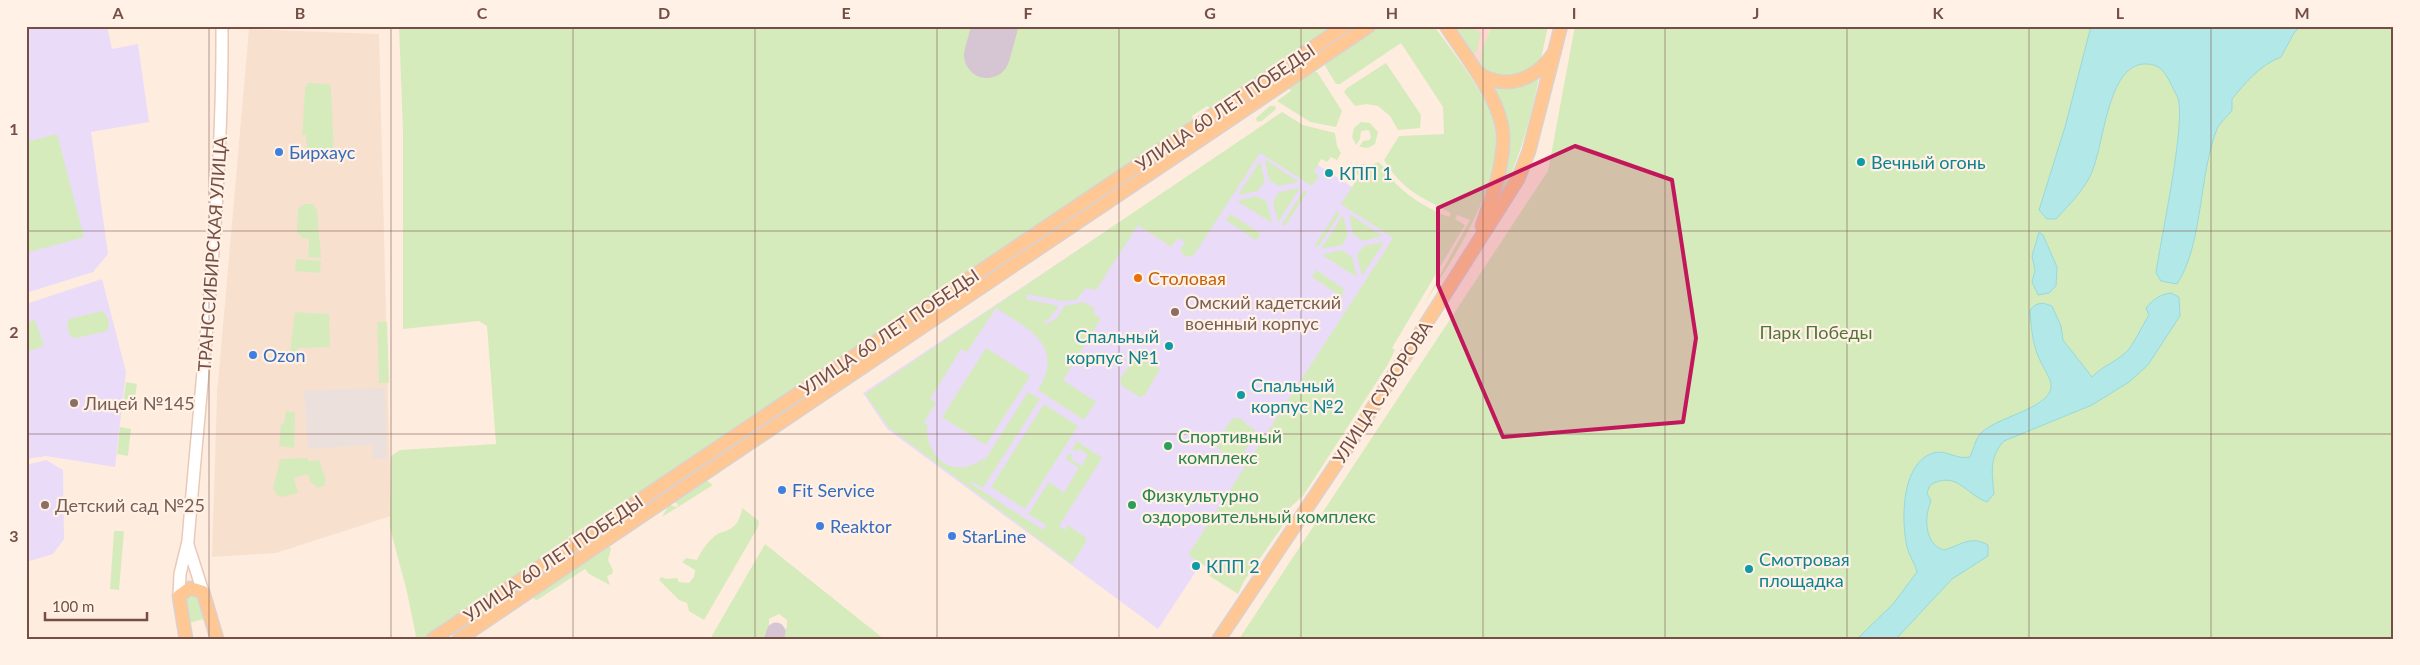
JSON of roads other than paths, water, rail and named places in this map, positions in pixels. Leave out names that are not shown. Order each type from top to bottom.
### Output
[{"type":"main road","name":"ТРАНССИБИРСКАЯ УЛИЦА","points":[[188,541],[219,168],[222,26]]},
{"type":"main road","name":"УЛИЦА 60 ЛЕТ ПОБЕДЫ","points":[[433,639],[450,634],[649,494],[1345,26]]},
{"type":"main road","name":"УЛИЦА 60 ЛЕТ ПОБЕДЫ","points":[[459,639],[1369,26]]},
{"type":"main road","points":[[1446,26],[1498,109],[1502,124],[1503,138],[1493,196],[1476,242]]},
{"type":"main road","points":[[1476,242],[1501,207],[1529,151],[1561,26]]},
{"type":"main road","points":[[1324,40],[1331,52]]},
{"type":"main road","points":[[1474,70],[1496,82],[1522,79],[1537,72],[1556,49]]},
{"type":"main road","points":[[1231,103],[1238,114]]},
{"type":"main road","points":[[1132,169],[1140,180]]},
{"type":"main road","name":"УЛИЦА СУВОРОВА","points":[[1219,639],[1349,445],[1476,242]]},
{"type":"main road","points":[[859,353],[866,364]]},
{"type":"main road","points":[[649,494],[657,505]]},
{"type":"main road","points":[[188,541],[192,562],[217,639]]},
{"type":"main road","points":[[186,639],[179,596],[180,574],[188,541]]},
{"type":"main road","points":[[179,596],[190,588],[203,592]]},
{"type":"water","points":[[2091,26],[2301,26],[2294,33],[2281,57],[2260,69],[2232,99],[2232,111],[2217,129],[2207,166],[2192,250],[2177,284],[2161,281],[2156,273],[2179,127],[2177,96],[2164,73],[2158,67],[2145,64],[2132,68],[2122,77],[2109,109],[2091,174],[2084,186],[2056,219],[2047,219],[2039,210],[2065,127]]},
{"type":"water","points":[[2039,232],[2043,235],[2057,267],[2056,286],[2049,293],[2038,295],[2032,282],[2035,270],[2032,256]]},
{"type":"water","points":[[2171,293],[2179,297],[2180,316],[2148,365],[2129,382],[2092,405],[2004,441],[1994,459],[1992,472],[1994,494],[1987,502],[1954,482],[1947,480],[1939,481],[1930,485],[1927,493],[1931,501],[1927,515],[1927,529],[1929,536],[1937,547],[1944,550],[1966,542],[1982,542],[1988,545],[1988,556],[1952,579],[1896,639],[1857,639],[1893,604],[1917,572],[1907,547],[1904,508],[1909,480],[1922,459],[1938,452],[1965,458],[1970,457],[1979,435],[1988,427],[2041,402],[2048,395],[2051,382],[2035,346],[2030,310],[2035,305],[2040,304],[2052,306],[2061,326],[2063,340],[2092,377],[2121,357],[2129,349],[2149,315],[2146,308],[2154,300]]},
{"type":"place","name":"Бирхаус","points":[[279,152]]},
{"type":"place","name":"Вечный огонь","points":[[1861,162]]},
{"type":"place","name":"КПП 1","points":[[1329,173]]},
{"type":"place","name":"Столовая","points":[[1138,278]]},
{"type":"place","name":"Омский кадетский военный корпус","points":[[1175,312]]},
{"type":"place","name":"Спальный корпус №1","points":[[1169,346]]},
{"type":"place","name":"Ozon","points":[[253,355]]},
{"type":"place","name":"Спальный корпус №2","points":[[1241,395]]},
{"type":"place","name":"Лицей №145","points":[[74,403]]},
{"type":"place","name":"Спортивный комплекс","points":[[1168,446]]},
{"type":"place","name":"Fit Service","points":[[782,490]]},
{"type":"place","name":"Детский сад №25","points":[[45,505]]},
{"type":"place","name":"Физкультурно оздоровительный комплекс","points":[[1132,505]]},
{"type":"place","name":"Reaktor","points":[[820,526]]},
{"type":"place","name":"StarLine","points":[[952,536]]},
{"type":"place","name":"КПП 2","points":[[1196,566]]},
{"type":"place","name":"Смотровая площадка","points":[[1749,569]]},
{"type":"park label","name":"Парк Победы","points":[[1816,332]]}]
